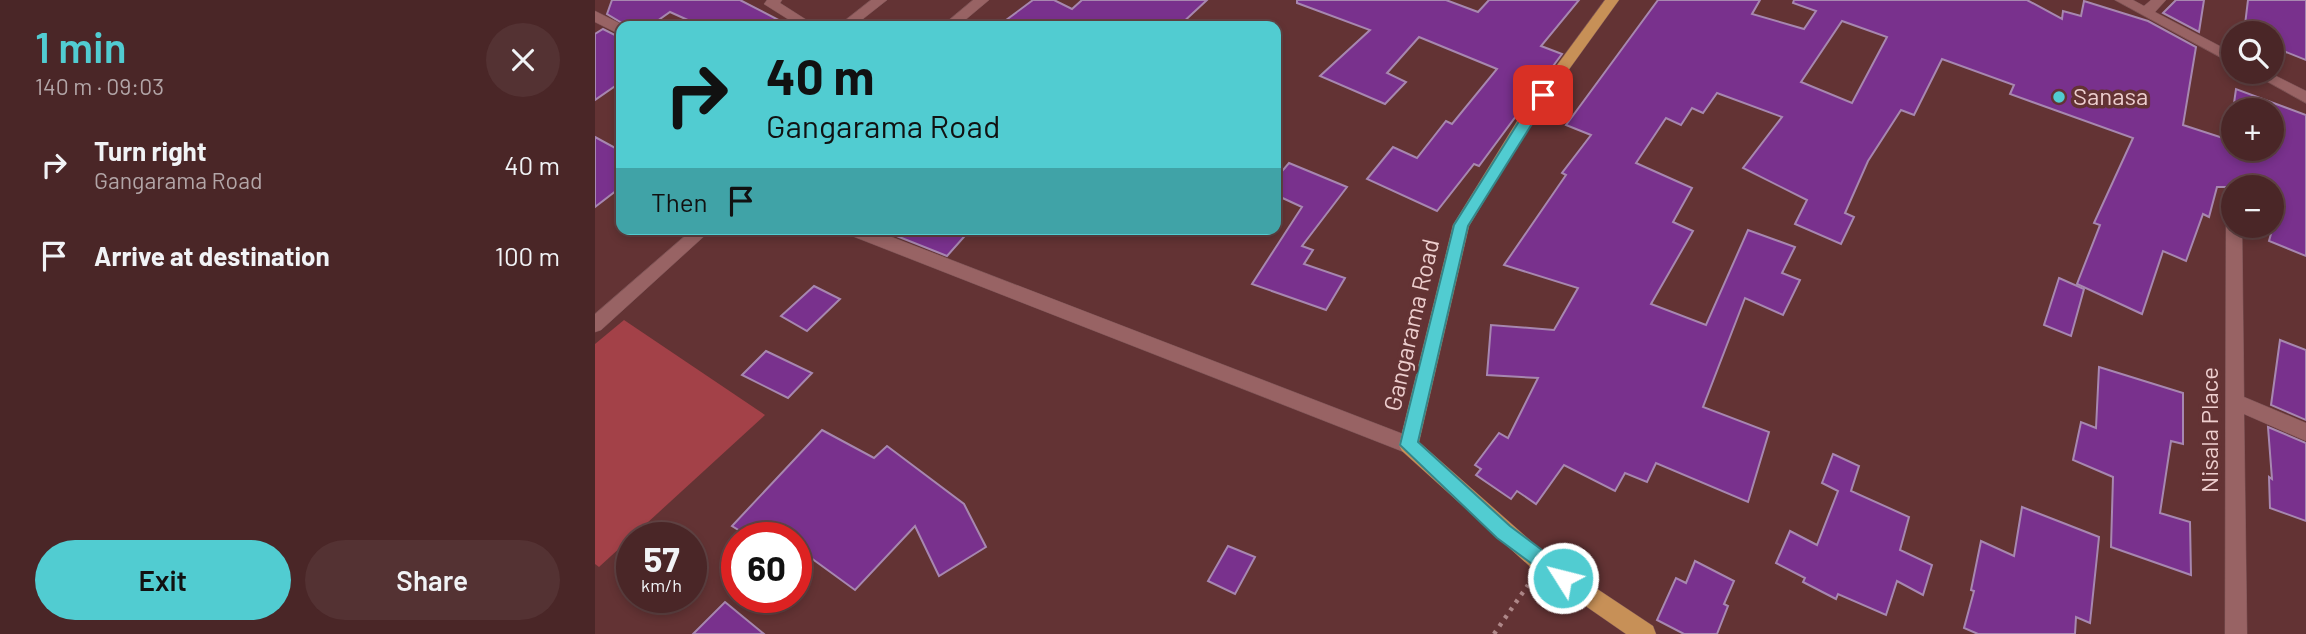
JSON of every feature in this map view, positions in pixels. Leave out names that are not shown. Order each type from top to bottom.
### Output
[{"type":"main road","name":"Gangarama Road","points":[[1612,0],[1529,114],[1461,225],[1409,445],[1542,564],[1645,634]]},
{"type":"street","points":[[775,0],[771,4],[800,21]]},
{"type":"street","points":[[852,21],[880,0]]},
{"type":"street","points":[[955,21],[982,0]]},
{"type":"street","points":[[2122,0],[2221,53]]},
{"type":"street","points":[[2146,12],[2159,0]]},
{"type":"street","points":[[595,16],[616,27]]},
{"type":"street","points":[[2280,84],[2306,98]]},
{"type":"street","points":[[595,325],[697,235]]},
{"type":"street","points":[[868,235],[1409,445]]},
{"type":"street","name":"Nisala Place","points":[[2234,238],[2236,634]]},
{"type":"street","points":[[2234,401],[2306,432]]},
{"type":"path","points":[[1494,634],[1542,564]]},
{"type":"shaded area","points":[[624,320],[765,415],[648,522],[616,522],[616,551],[599,567],[595,564],[595,344]]},
{"type":"building","points":[[612,0],[740,0],[780,21],[690,21],[670,12],[657,21],[619,21],[607,14]]},
{"type":"building","points":[[1033,0],[1054,0],[1072,9],[1082,0],[1207,0],[1184,21],[1005,21]]},
{"type":"building","points":[[1297,0],[1446,0],[1478,12],[1489,0],[1579,0],[1541,46],[1562,54],[1479,166],[1474,164],[1437,211],[1367,179],[1393,147],[1417,158],[1446,121],[1452,124],[1497,69],[1419,37],[1387,73],[1406,82],[1385,104],[1320,76],[1370,30],[1297,3]]},
{"type":"building","points":[[1658,0],[1760,0],[1752,14],[1804,29],[1816,11],[1793,3],[1794,0],[2027,0],[2062,19],[2063,11],[2081,16],[2084,1],[2148,21],[2196,47],[2183,125],[2221,137],[2221,161],[2284,161],[2284,107],[2306,115],[2306,256],[2269,241],[2270,238],[2284,238],[2284,175],[2221,175],[2221,187],[2217,187],[2209,217],[2203,214],[2186,261],[2163,251],[2142,314],[2077,284],[2100,225],[2094,223],[2133,138],[2010,94],[2014,85],[1942,59],[1914,115],[1901,110],[1868,161],[1845,213],[1854,217],[1841,244],[1795,224],[1807,200],[1743,168],[1782,117],[1717,93],[1703,113],[1692,108],[1681,125],[1666,118],[1636,163],[1692,188],[1673,222],[1693,231],[1651,304],[1706,325],[1748,230],[1795,247],[1782,273],[1800,280],[1783,315],[1745,298],[1703,407],[1769,432],[1748,502],[1656,463],[1647,482],[1625,473],[1615,491],[1564,465],[1536,504],[1517,491],[1511,499],[1476,475],[1481,469],[1475,465],[1499,433],[1508,438],[1538,378],[1487,375],[1491,325],[1554,330],[1578,288],[1504,265],[1566,175],[1562,173],[1591,135],[1566,125]],"holes":[[[1842,21],[1887,37],[1852,103],[1801,82]]]},
{"type":"building","points":[[2176,0],[2204,0],[2199,32],[2163,13]]},
{"type":"building","points":[[2248,0],[2306,0],[2306,60],[2284,51],[2284,21],[2245,21]]},
{"type":"building","points":[[603,29],[616,36],[616,85],[595,100],[595,34]]},
{"type":"building","points":[[2236,89],[2260,98],[2235,98]]},
{"type":"building","points":[[595,137],[616,148],[616,191],[595,207]]},
{"type":"building","points":[[1289,163],[1347,187],[1302,246],[1313,250],[1304,264],[1345,278],[1326,310],[1252,284],[1302,207],[1281,197],[1281,172]]},
{"type":"building","points":[[894,235],[966,235],[947,256]]},
{"type":"building","points":[[2059,278],[2084,289],[2071,336],[2044,325]]},
{"type":"building","points":[[814,286],[840,299],[807,331],[781,316]]},
{"type":"building","points":[[2280,340],[2306,350],[2306,420],[2271,405]]},
{"type":"building","points":[[766,351],[812,373],[788,398],[742,375]]},
{"type":"building","points":[[2099,367],[2183,393],[2183,444],[2171,441],[2160,513],[2190,522],[2191,575],[2111,547],[2113,477],[2073,460],[2081,422],[2096,428]]},
{"type":"building","points":[[2268,427],[2306,443],[2306,521],[2270,508],[2269,477],[2272,479]]},
{"type":"building","points":[[822,430],[874,458],[887,446],[964,504],[986,547],[939,576],[915,526],[855,590],[812,559],[812,522],[736,522]]},
{"type":"building","points":[[1833,454],[1859,466],[1851,491],[1909,517],[1900,550],[1932,565],[1923,595],[1897,581],[1886,615],[1838,594],[1836,599],[1803,582],[1805,578],[1776,563],[1790,531],[1817,545],[1838,491],[1822,483]]},
{"type":"building","points":[[2022,507],[2099,537],[2090,623],[2076,617],[2075,634],[1978,634],[1964,628],[1974,591],[1971,590],[1981,541],[2014,556]]},
{"type":"building","points":[[1228,546],[1255,557],[1235,594],[1208,581]]},
{"type":"building","points":[[1695,561],[1734,581],[1724,604],[1728,606],[1717,634],[1684,634],[1657,620],[1676,578],[1686,583]]},
{"type":"building","points":[[721,606],[721,613],[738,613],[764,634],[693,634]]},
{"type":"place","name":"Sanasa","points":[[2059,97]]},
{"type":"route","points":[[1543,95],[1461,225],[1409,445],[1504,532],[1563,578]]}]
